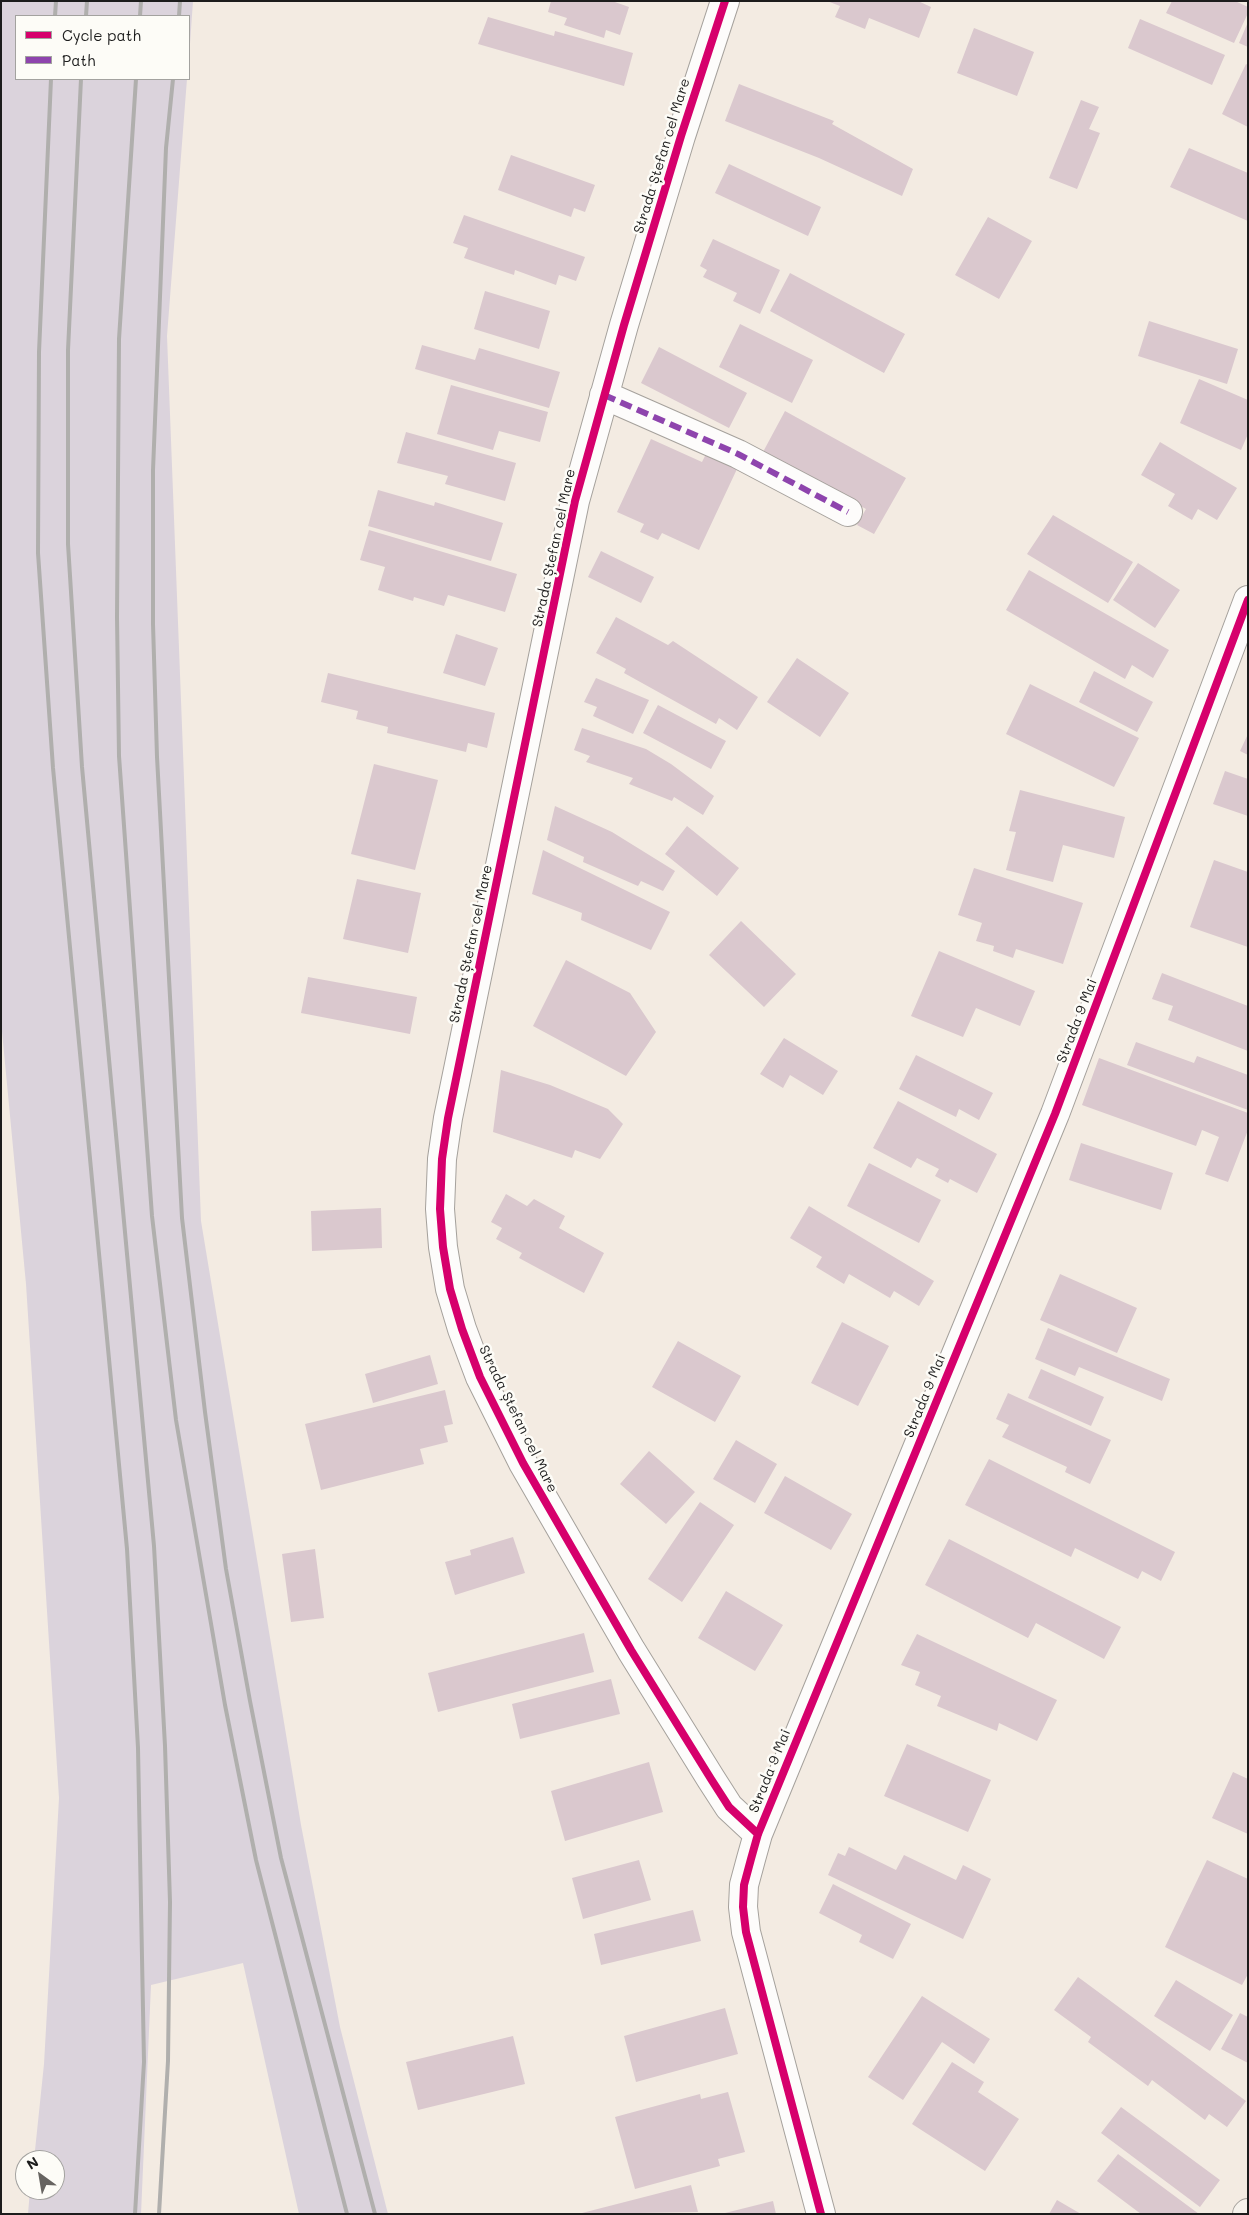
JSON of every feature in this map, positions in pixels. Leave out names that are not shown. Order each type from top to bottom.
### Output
[{"type":"street","name":"Strada Ștefan cel Mare","points":[[725,1],[681,136],[604,395],[575,500],[448,1118],[442,1159],[440,1201],[443,1247],[450,1289],[462,1329],[480,1377],[523,1463],[631,1650],[711,1779],[729,1807],[758,1834]]},
{"type":"street","points":[[604,395],[738,454],[848,512]]},
{"type":"street","name":"Strada 9 Mai","points":[[821,2214],[746,1932],[743,1907],[744,1885],[758,1834],[1055,1114],[1248,600]]},
{"type":"shaded area","points":[[1,1],[193,1],[190,44],[190,15],[15,15],[15,80],[187,80],[167,336],[201,1221],[301,1825],[340,2027],[388,2214],[299,2214],[243,1963],[151,1985],[141,2214],[28,2214],[29,2200],[65,2200],[65,2150],[35,2150],[44,2064],[59,1798],[26,1284],[1,1021]]},
{"type":"building","points":[[551,1],[612,1],[629,7],[620,35],[606,30],[604,38],[564,25],[567,18],[548,12]]},
{"type":"building","points":[[827,1],[918,1],[931,7],[919,38],[869,18],[865,29],[835,17],[840,6]]},
{"type":"building","points":[[1172,1],[1235,1],[1248,7],[1248,13],[1234,43],[1166,13]]},
{"type":"building","points":[[488,17],[554,36],[555,31],[633,53],[624,86],[478,44]]},
{"type":"building","points":[[1140,19],[1225,55],[1212,85],[1128,48]]},
{"type":"building","points":[[1248,22],[1248,47],[1239,43]]},
{"type":"building","points":[[974,28],[1034,52],[1017,96],[957,73]]},
{"type":"building","points":[[1246,64],[1248,65],[1248,127],[1222,114]]},
{"type":"building","points":[[739,84],[834,121],[832,124],[913,169],[902,196],[819,158],[725,121]]},
{"type":"building","points":[[1081,100],[1099,107],[1089,129],[1100,133],[1077,189],[1049,178]]},
{"type":"building","points":[[1189,148],[1248,173],[1248,221],[1170,187]]},
{"type":"building","points":[[511,155],[595,185],[585,212],[574,208],[571,217],[498,190]]},
{"type":"building","points":[[729,164],[821,207],[808,236],[715,193]]},
{"type":"building","points":[[464,215],[585,257],[576,281],[559,275],[556,285],[515,270],[514,275],[464,258],[468,248],[453,243]]},
{"type":"building","points":[[988,217],[1032,241],[999,299],[955,275]]},
{"type":"building","points":[[713,239],[780,270],[760,314],[733,301],[737,293],[703,277],[707,270],[700,266]]},
{"type":"building","points":[[790,273],[905,334],[884,373],[770,311]]},
{"type":"building","points":[[485,291],[550,311],[539,349],[474,329]]},
{"type":"building","points":[[1149,321],[1238,349],[1227,384],[1138,356]]},
{"type":"building","points":[[740,324],[813,360],[792,403],[719,367]]},
{"type":"building","points":[[422,345],[475,360],[479,348],[560,372],[549,408],[415,369]]},
{"type":"building","points":[[659,347],[747,393],[729,428],[641,383]]},
{"type":"building","points":[[1199,379],[1248,400],[1248,434],[1241,450],[1180,423]]},
{"type":"building","points":[[451,385],[548,412],[540,442],[499,431],[493,450],[437,434]]},
{"type":"building","points":[[785,411],[906,478],[874,534],[857,525],[866,509],[763,452]]},
{"type":"building","points":[[406,432],[516,463],[505,501],[445,484],[448,476],[397,463]]},
{"type":"building","points":[[651,439],[702,462],[706,454],[737,469],[699,550],[662,533],[658,540],[640,532],[644,524],[617,512]]},
{"type":"building","points":[[1160,442],[1237,488],[1217,520],[1198,509],[1192,520],[1168,506],[1175,494],[1141,475]]},
{"type":"building","points":[[378,490],[434,506],[435,502],[503,523],[491,561],[368,526]]},
{"type":"building","points":[[1053,515],[1133,562],[1108,603],[1027,554]]},
{"type":"building","points":[[369,530],[517,574],[505,612],[448,595],[444,606],[414,597],[413,601],[378,590],[385,567],[360,560]]},
{"type":"building","points":[[601,551],[654,577],[641,603],[588,577]]},
{"type":"building","points":[[1138,563],[1180,590],[1155,628],[1113,600]]},
{"type":"building","points":[[1029,570],[1169,650],[1153,678],[1132,665],[1125,679],[1006,610]]},
{"type":"building","points":[[616,617],[668,645],[673,641],[758,697],[737,730],[719,718],[716,724],[624,673],[626,669],[596,653]]},
{"type":"building","points":[[456,634],[498,648],[485,686],[443,673]]},
{"type":"building","points":[[797,658],[849,693],[820,737],[767,702]]},
{"type":"building","points":[[1094,671],[1153,702],[1137,732],[1079,702]]},
{"type":"building","points":[[328,673],[495,713],[487,748],[468,743],[466,752],[387,733],[388,727],[356,719],[358,711],[321,702]]},
{"type":"building","points":[[596,678],[649,700],[633,734],[593,716],[597,707],[584,702]]},
{"type":"building","points":[[1030,684],[1139,738],[1114,787],[1006,734]]},
{"type":"building","points":[[658,705],[726,741],[711,769],[643,733]]},
{"type":"building","points":[[582,728],[646,749],[671,764],[714,796],[703,815],[674,797],[672,801],[629,784],[633,778],[586,762],[590,756],[574,750]]},
{"type":"building","points":[[1248,734],[1248,755],[1240,751]]},
{"type":"building","points":[[374,764],[438,780],[415,870],[351,854]]},
{"type":"building","points":[[1225,771],[1248,779],[1248,816],[1213,804]]},
{"type":"building","points":[[1020,790],[1125,817],[1114,858],[1063,845],[1053,882],[1006,870],[1016,832],[1009,831]]},
{"type":"building","points":[[555,806],[612,832],[675,871],[663,891],[641,881],[638,886],[583,862],[584,857],[547,840]]},
{"type":"building","points":[[687,826],[739,868],[717,896],[665,854]]},
{"type":"building","points":[[543,850],[670,912],[651,950],[581,920],[582,913],[532,894]]},
{"type":"building","points":[[1214,860],[1248,872],[1248,947],[1190,927]]},
{"type":"building","points":[[974,868],[1083,903],[1063,964],[1016,949],[1013,958],[993,951],[994,946],[976,941],[982,923],[958,915]]},
{"type":"building","points":[[357,879],[421,893],[408,953],[343,939]]},
{"type":"building","points":[[741,921],[796,974],[764,1007],[709,955]]},
{"type":"building","points":[[939,951],[1035,991],[1020,1026],[976,1008],[963,1037],[911,1016]]},
{"type":"building","points":[[566,960],[630,993],[656,1032],[626,1076],[533,1026]]},
{"type":"building","points":[[1162,973],[1248,1006],[1248,1051],[1168,1020],[1173,1006],[1152,999]]},
{"type":"building","points":[[308,977],[417,997],[410,1034],[301,1013]]},
{"type":"building","points":[[784,1038],[838,1071],[823,1095],[790,1075],[783,1088],[760,1074]]},
{"type":"building","points":[[1136,1042],[1194,1063],[1197,1056],[1248,1075],[1248,1110],[1127,1065]]},
{"type":"building","points":[[916,1055],[993,1093],[979,1120],[959,1109],[956,1117],[899,1089]]},
{"type":"building","points":[[1099,1058],[1248,1113],[1248,1130],[1228,1182],[1205,1174],[1219,1137],[1202,1130],[1196,1146],[1082,1105]]},
{"type":"building","points":[[501,1070],[550,1085],[608,1109],[623,1124],[600,1159],[575,1150],[572,1158],[493,1132]]},
{"type":"building","points":[[898,1101],[997,1154],[977,1193],[950,1179],[948,1183],[935,1176],[939,1169],[917,1158],[911,1168],[873,1148]]},
{"type":"building","points":[[1081,1143],[1173,1173],[1161,1210],[1069,1180]]},
{"type":"building","points":[[869,1163],[941,1200],[919,1243],[847,1206]]},
{"type":"building","points":[[506,1194],[527,1206],[534,1199],[565,1216],[559,1228],[604,1253],[584,1293],[519,1258],[522,1253],[496,1239],[502,1228],[491,1222]]},
{"type":"building","points":[[809,1206],[934,1281],[919,1306],[894,1291],[890,1298],[849,1274],[844,1284],[816,1267],[822,1257],[790,1238]]},
{"type":"building","points":[[381,1208],[382,1248],[312,1251],[311,1211]]},
{"type":"building","points":[[1060,1274],[1137,1308],[1117,1353],[1040,1320]]},
{"type":"building","points":[[842,1322],[889,1346],[858,1406],[811,1383]]},
{"type":"building","points":[[1048,1328],[1170,1379],[1162,1401],[1079,1367],[1075,1376],[1035,1359]]},
{"type":"building","points":[[678,1341],[741,1376],[715,1422],[652,1387]]},
{"type":"building","points":[[430,1355],[438,1384],[373,1403],[365,1374]]},
{"type":"building","points":[[1041,1369],[1104,1397],[1091,1426],[1028,1398]]},
{"type":"building","points":[[445,1390],[453,1424],[444,1426],[448,1442],[420,1449],[424,1464],[321,1490],[305,1424]]},
{"type":"building","points":[[1008,1393],[1111,1440],[1090,1484],[1065,1472],[1067,1467],[1002,1437],[1009,1425],[996,1419]]},
{"type":"building","points":[[736,1440],[777,1464],[755,1503],[713,1479]]},
{"type":"building","points":[[649,1451],[695,1492],[666,1524],[620,1484]]},
{"type":"building","points":[[989,1459],[1175,1552],[1161,1581],[1142,1571],[1138,1579],[1075,1548],[1071,1557],[965,1505]]},
{"type":"building","points":[[785,1476],[852,1514],[831,1550],[764,1513]]},
{"type":"building","points":[[700,1502],[734,1525],[682,1602],[648,1579]]},
{"type":"building","points":[[513,1537],[525,1573],[455,1595],[445,1562],[471,1555],[470,1550]]},
{"type":"building","points":[[949,1539],[1121,1627],[1104,1659],[1036,1623],[1028,1638],[925,1585]]},
{"type":"building","points":[[315,1549],[324,1618],[291,1622],[282,1554]]},
{"type":"building","points":[[726,1591],[783,1625],[755,1671],[698,1638]]},
{"type":"building","points":[[584,1633],[594,1672],[438,1712],[428,1673]]},
{"type":"building","points":[[917,1634],[1057,1700],[1037,1741],[999,1723],[997,1731],[937,1706],[941,1696],[915,1685],[920,1672],[901,1665]]},
{"type":"building","points":[[611,1679],[620,1714],[520,1739],[512,1704]]},
{"type":"building","points":[[907,1744],[991,1780],[968,1832],[884,1796]]},
{"type":"building","points":[[649,1762],[663,1812],[565,1841],[551,1791]]},
{"type":"building","points":[[1233,1772],[1248,1779],[1248,1834],[1212,1818]]},
{"type":"building","points":[[849,1847],[896,1870],[904,1855],[956,1880],[963,1865],[991,1879],[963,1939],[828,1875],[838,1853],[845,1856]]},
{"type":"building","points":[[639,1860],[651,1900],[583,1919],[572,1878]]},
{"type":"building","points":[[1207,1860],[1248,1879],[1248,1974],[1242,1985],[1165,1947]]},
{"type":"building","points":[[833,1884],[911,1924],[893,1959],[859,1942],[862,1935],[819,1913]]},
{"type":"building","points":[[693,1910],[701,1941],[601,1965],[594,1934]]},
{"type":"building","points":[[1078,1977],[1246,2101],[1227,2127],[1209,2114],[1205,2120],[1152,2080],[1148,2086],[1088,2042],[1091,2037],[1054,2010]]},
{"type":"building","points":[[1176,1980],[1233,2015],[1210,2051],[1154,2016]]},
{"type":"building","points":[[922,1996],[990,2039],[974,2064],[942,2042],[903,2100],[868,2077]]},
{"type":"building","points":[[725,2008],[738,2054],[636,2082],[624,2036]]},
{"type":"building","points":[[1240,2013],[1248,2017],[1248,2063],[1221,2049]]},
{"type":"building","points":[[513,2036],[525,2084],[418,2110],[406,2062]]},
{"type":"building","points":[[952,2062],[984,2082],[978,2092],[1019,2119],[985,2171],[912,2124]]},
{"type":"building","points":[[728,2092],[745,2152],[718,2159],[720,2166],[635,2189],[615,2117],[700,2094],[701,2099]]},
{"type":"building","points":[[1121,2107],[1220,2180],[1200,2207],[1101,2133]]},
{"type":"building","points":[[1118,2154],[1199,2214],[1141,2214],[1097,2181]]},
{"type":"building","points":[[691,2185],[698,2212],[582,2214],[582,2213]]},
{"type":"building","points":[[1057,2200],[1081,2214],[1049,2214]]},
{"type":"building","points":[[773,2201],[776,2214],[725,2214],[725,2213]]},
{"type":"railway","points":[[55,15],[56,1]]},
{"type":"railway","points":[[86,15],[87,1]]},
{"type":"railway","points":[[140,15],[141,1]]},
{"type":"railway","points":[[179,15],[180,1]]},
{"type":"railway","points":[[51,80],[39,352],[38,553],[53,768],[127,1549],[138,1748],[144,2062],[135,2214]]},
{"type":"railway","points":[[81,80],[68,350],[68,544],[82,767],[154,1546],[165,1746],[170,1902],[168,2061],[159,2214]]},
{"type":"railway","points":[[136,80],[119,339],[117,617],[119,756],[152,1216],[176,1420],[225,1705],[256,1860],[347,2214]]},
{"type":"railway","points":[[173,80],[166,148],[153,470],[153,624],[157,757],[182,1218],[226,1569],[250,1701],[281,1858],[375,2214]]},
{"type":"marked path","points":[[604,395],[738,454],[848,512]]},
{"type":"cycle path","points":[[725,1],[681,136],[624,325],[575,501],[448,1118],[442,1159],[440,1209],[443,1247],[450,1289],[462,1329],[480,1377],[523,1463],[631,1650],[711,1779],[729,1807],[758,1834]]},
{"type":"cycle path","points":[[821,2214],[746,1932],[743,1907],[744,1885],[758,1834],[1055,1114],[1248,600]]}]
